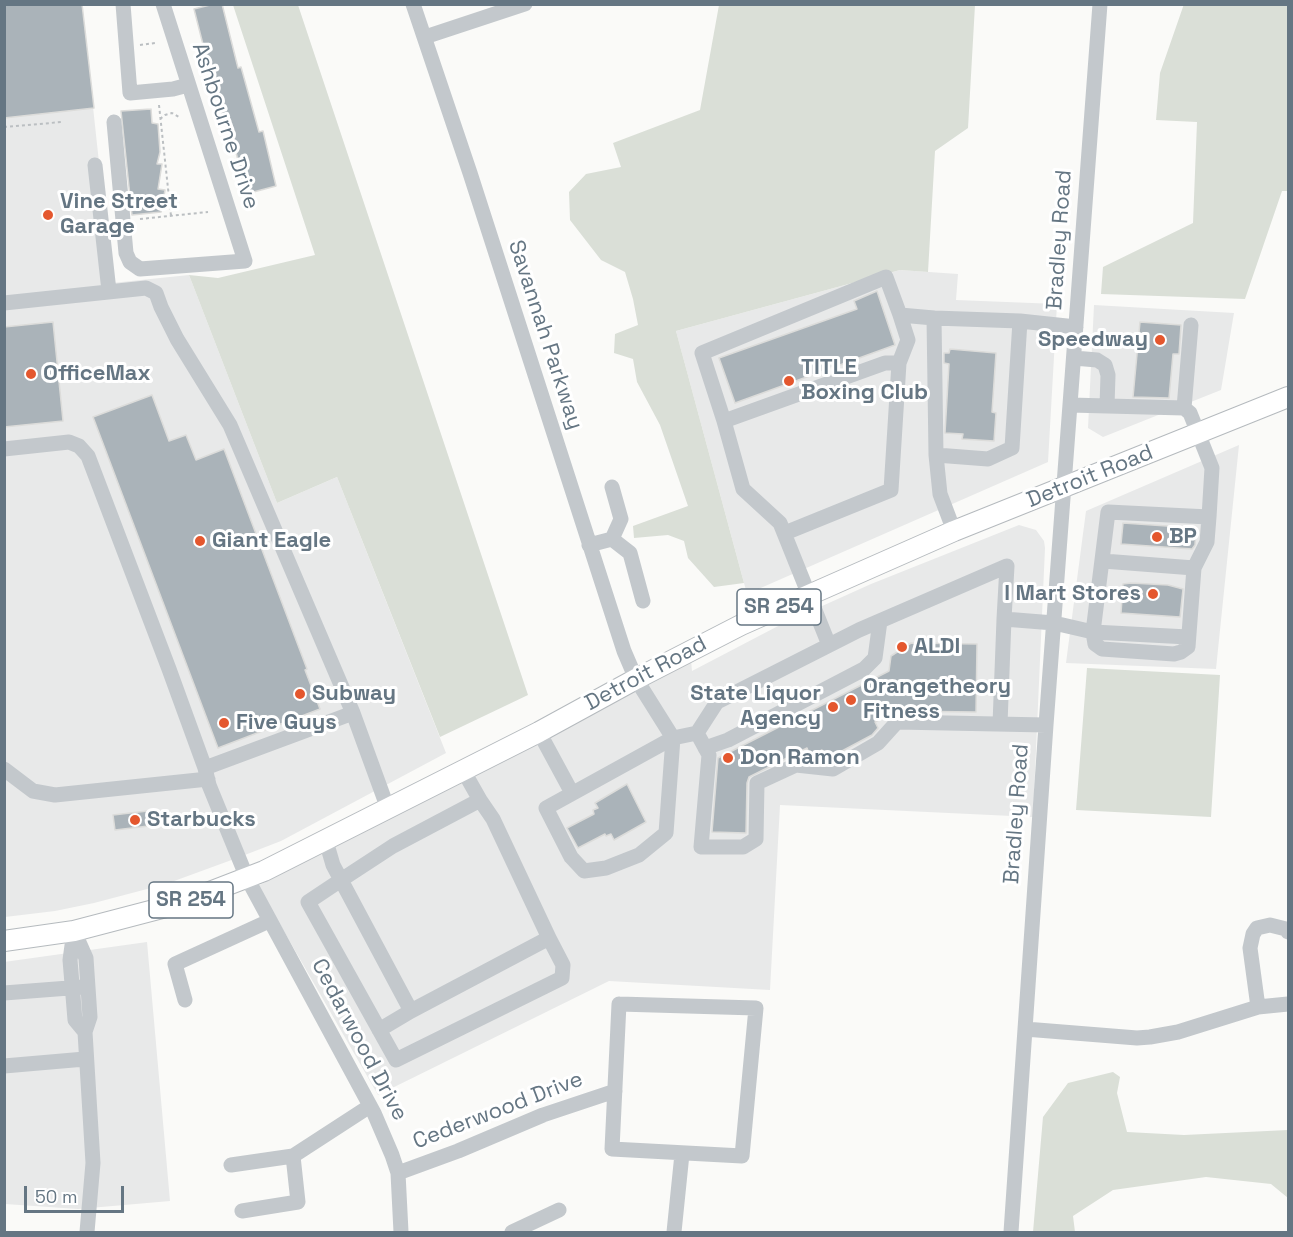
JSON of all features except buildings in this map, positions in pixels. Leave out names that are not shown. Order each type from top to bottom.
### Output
[{"type":"main road","name":"Detroit Road","points":[[4,941],[74,931],[181,903],[247,878],[326,841],[741,625],[808,594],[954,531],[1288,397]]},
{"type":"street","points":[[123,4],[130,93],[188,85]]},
{"type":"street","name":"Ashbourne Drive","points":[[114,122],[126,253],[130,262],[140,269],[244,261],[163,4]]},
{"type":"street","name":"Savannah Parkway","points":[[413,4],[614,622],[636,679],[673,738]]},
{"type":"street","points":[[425,37],[525,4]]},
{"type":"street","name":"Bradley Road","points":[[1011,1233],[1100,4]]},
{"type":"street","points":[[95,165],[109,291]]},
{"type":"street","points":[[785,533],[891,490],[899,363],[908,340],[886,277],[702,353],[743,489],[780,523],[829,645]]},
{"type":"street","points":[[4,303],[146,288],[156,293],[177,339],[230,424],[353,713],[388,809]]},
{"type":"street","points":[[900,315],[1020,321],[1076,327]]},
{"type":"street","points":[[934,318],[936,455],[940,494],[954,531]]},
{"type":"street","points":[[936,455],[988,459],[1012,448],[1020,321]]},
{"type":"street","points":[[1184,408],[1191,325]]},
{"type":"street","points":[[1074,358],[1096,360],[1105,365],[1108,375],[1107,406]]},
{"type":"street","points":[[724,421],[885,363],[899,363]]},
{"type":"street","points":[[1070,405],[1184,408],[1190,413],[1212,468],[1209,517],[1207,542],[1194,568],[1188,647],[1174,654],[1102,649],[1095,644],[1093,632],[1108,512],[1209,517]]},
{"type":"street","name":"Cedarwood Drive","points":[[4,449],[69,442],[80,446],[86,452],[247,878],[370,1106],[398,1173],[401,1233]]},
{"type":"street","points":[[589,546],[612,539],[621,519],[612,488]]},
{"type":"street","points":[[612,539],[630,554],[643,601]]},
{"type":"street","points":[[1103,561],[1194,568]]},
{"type":"street","points":[[673,738],[666,833],[639,855],[606,868],[584,872],[571,857],[546,808],[673,738],[697,733],[717,702],[880,621],[1007,566],[1000,724]]},
{"type":"street","points":[[1004,619],[1054,623],[1093,632]]},
{"type":"street","points":[[705,748],[728,740],[864,669],[875,657],[880,621]]},
{"type":"street","points":[[4,769],[33,791],[55,795],[206,774],[353,713]]},
{"type":"street","points":[[697,733],[709,754],[701,847],[743,847],[756,839],[757,783],[796,765],[833,769],[878,743],[897,722],[1046,725]]},
{"type":"street","points":[[539,732],[572,794]]},
{"type":"street","points":[[463,770],[494,819],[562,965],[562,978],[396,1060],[308,902],[393,846],[480,800]]},
{"type":"street","points":[[326,841],[333,865],[411,1011]]},
{"type":"street","points":[[185,1000],[175,964],[269,921]]},
{"type":"street","points":[[1258,1007],[1250,948],[1253,934],[1257,928],[1270,925],[1286,929],[1288,932]]},
{"type":"street","points":[[74,931],[86,958],[80,987],[90,1017],[85,1032],[85,1059],[93,1163],[87,1233]]},
{"type":"street","points":[[380,1030],[411,1011],[549,938]]},
{"type":"street","points":[[4,993],[80,987]]},
{"type":"street","points":[[620,1004],[756,1008],[742,1156],[612,1149],[615,1091],[620,1004]]},
{"type":"street","points":[[1026,1029],[1137,1038],[1150,1037],[1178,1032],[1258,1007],[1288,1004]]},
{"type":"street","points":[[4,1066],[85,1059]]},
{"type":"street","name":"Cederwood Drive","points":[[398,1173],[543,1115],[615,1091]]},
{"type":"street","points":[[231,1165],[293,1156],[370,1106]]},
{"type":"street","points":[[674,1233],[682,1154]]},
{"type":"street","points":[[242,1211],[298,1202],[293,1156]]},
{"type":"street","points":[[516,1232],[559,1210]]},
{"type":"path","points":[[158,97],[171,216]]},
{"type":"path","points":[[160,119],[172,113],[179,117]]},
{"type":"path","points":[[4,127],[62,122]]},
{"type":"path","points":[[140,219],[208,212]]},
{"type":"shaded area","points":[[1184,4],[1288,5],[1288,191],[1282,191],[1245,299],[1101,294],[1103,267],[1193,223],[1197,122],[1156,120],[1160,73]]},
{"type":"shaded area","points":[[4,5],[82,5],[112,283],[189,275],[277,503],[337,477],[446,753],[281,841],[237,858],[166,884],[94,903],[55,911],[5,917]]},
{"type":"shaded area","points":[[233,5],[298,5],[528,695],[440,737],[337,477],[277,503],[189,275],[218,278],[315,255]]},
{"type":"shaded area","points":[[719,5],[975,5],[968,128],[935,151],[928,272],[900,270],[676,331],[744,583],[714,587],[688,558],[684,541],[668,535],[634,538],[633,526],[688,506],[660,425],[637,382],[633,359],[614,353],[615,334],[638,325],[625,272],[601,260],[570,220],[569,192],[586,174],[621,167],[613,143],[700,110]]},
{"type":"shaded area","points":[[900,270],[958,274],[956,300],[1057,304],[1048,462],[747,594],[676,331]]},
{"type":"shaded area","points":[[1094,305],[1234,313],[1221,390],[1103,437],[1088,428]]},
{"type":"shaded area","points":[[1239,445],[1216,669],[1066,663],[1086,511]]},
{"type":"shaded area","points":[[1019,525],[1036,530],[1044,541],[1045,548],[1033,817],[780,805],[770,990],[609,981],[378,1095],[258,886],[691,660],[692,671],[780,625],[871,584]]},
{"type":"shaded area","points":[[1087,668],[1220,675],[1211,817],[1076,810]]},
{"type":"shaded area","points":[[147,942],[170,1201],[78,1209],[5,1204],[4,962]]},
{"type":"shaded area","points":[[1113,1072],[1120,1077],[1117,1093],[1127,1132],[1184,1135],[1288,1130],[1288,1198],[1271,1184],[1206,1177],[1113,1190],[1073,1216],[1075,1232],[1033,1232],[1043,1117],[1068,1083]]},
{"type":"place","name":"Vine Street Garage","points":[[48,215]]},
{"type":"place","name":"Speedway","points":[[1160,340]]},
{"type":"place","name":"OfficeMax","points":[[31,374]]},
{"type":"place","name":"TITLE Boxing Club","points":[[789,381]]},
{"type":"place","name":"BP","points":[[1157,537]]},
{"type":"place","name":"Giant Eagle","points":[[200,541]]},
{"type":"place","name":"I Mart Stores","points":[[1153,594]]},
{"type":"place","name":"ALDI","points":[[902,647]]},
{"type":"place","name":"Subway","points":[[300,694]]},
{"type":"place","name":"Orangetheory Fitness","points":[[851,700]]},
{"type":"place","name":"State Liquor Agency","points":[[833,707]]},
{"type":"place","name":"Five Guys","points":[[224,723]]},
{"type":"place","name":"Don Ramon","points":[[728,758]]},
{"type":"place","name":"Starbucks","points":[[135,820]]}]
